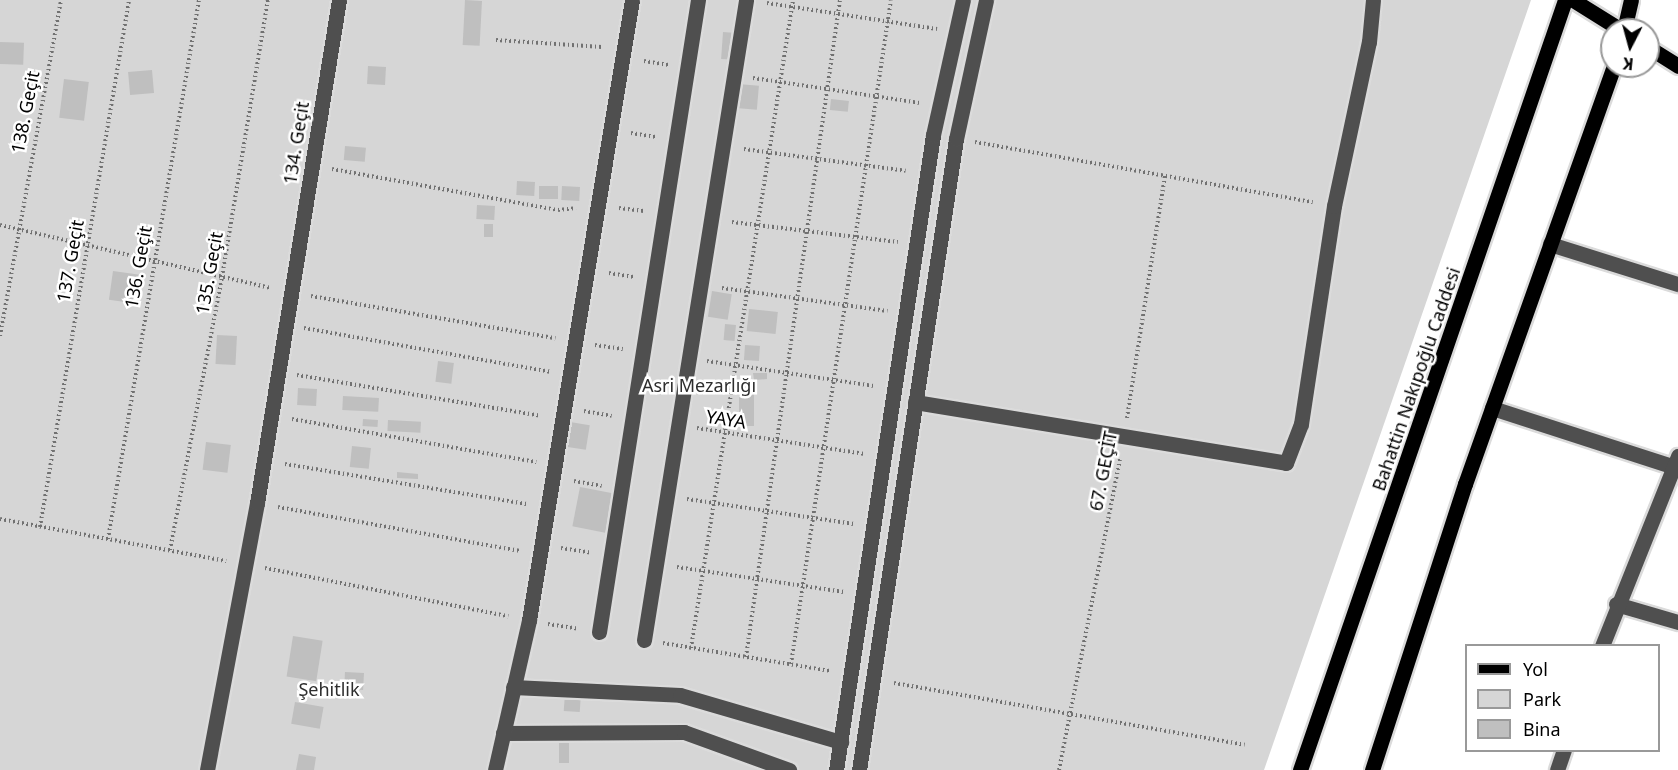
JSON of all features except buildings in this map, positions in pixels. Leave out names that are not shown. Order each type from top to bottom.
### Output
[{"type":"main road","name":"Bahattin Nakıpoğlu Caddesi","points":[[1300,770],[1565,0]]},
{"type":"main road","points":[[1573,0],[1602,18]]},
{"type":"main road","points":[[1626,18],[1631,0]]},
{"type":"main road","points":[[1660,55],[1678,66]]},
{"type":"main road","points":[[1372,770],[1492,408],[1610,78]]},
{"type":"street","name":"134. Geçit","points":[[207,770],[257,503],[339,0]]},
{"type":"street","points":[[495,770],[541,550],[632,0]]},
{"type":"street","points":[[598,632],[698,0]]},
{"type":"street","points":[[644,640],[746,0]]},
{"type":"street","points":[[836,770],[927,174],[939,105],[963,0]]},
{"type":"street","points":[[859,770],[956,139],[986,0]]},
{"type":"street","points":[[915,402],[1287,463],[1300,424],[1334,206],[1369,42],[1372,0]]},
{"type":"street","points":[[1550,244],[1678,284]]},
{"type":"street","points":[[1492,408],[1677,464],[1616,604],[1602,644]]},
{"type":"street","points":[[1616,604],[1678,622]]},
{"type":"street","points":[[513,687],[680,694],[841,742]]},
{"type":"street","points":[[503,733],[684,732],[789,770]]},
{"type":"street","points":[[1557,770],[1563,752]]},
{"type":"path","name":"138. Geçit","points":[[0,336],[61,0]]},
{"type":"path","name":"137. Geçit","points":[[40,527],[129,0]]},
{"type":"path","name":"136. Geçit","points":[[108,539],[199,0]]},
{"type":"path","name":"135. Geçit","points":[[170,550],[222,277],[268,0]]},
{"type":"path","points":[[746,0],[956,32]]},
{"type":"path","points":[[691,648],[793,0]]},
{"type":"path","points":[[746,657],[840,0]]},
{"type":"path","points":[[791,664],[891,0]]},
{"type":"path","points":[[496,39],[623,54],[687,68]]},
{"type":"path","points":[[734,75],[939,105]]},
{"type":"path","points":[[610,130],[676,140]]},
{"type":"path","points":[[956,139],[1334,206]]},
{"type":"path","points":[[723,146],[927,174]]},
{"type":"path","points":[[312,165],[449,192]]},
{"type":"path","name":"67. GEÇİT","points":[[1059,770],[1124,437],[1165,176]]},
{"type":"path","points":[[587,270],[654,279]]},
{"type":"path","points":[[701,286],[905,314]]},
{"type":"path","points":[[287,325],[570,375]]},
{"type":"path","points":[[575,342],[642,352]]},
{"type":"path","points":[[689,358],[893,388]]},
{"type":"path","points":[[279,372],[563,414],[632,418]]},
{"type":"path","points":[[272,415],[554,472],[621,489]]},
{"type":"path","name":"YAYA","points":[[679,425],[883,456]]},
{"type":"path","points":[[264,460],[548,507]]},
{"type":"path","points":[[667,496],[873,526]]},
{"type":"path","points":[[257,503],[541,550],[610,556]]},
{"type":"path","points":[[657,563],[863,595]]},
{"type":"green space","name":"Asri Mezarlığı","points":[[0,0],[1531,0],[1264,770],[0,770]]},
{"type":"park label","name":"Şehitlik","points":[[329,689]]}]
